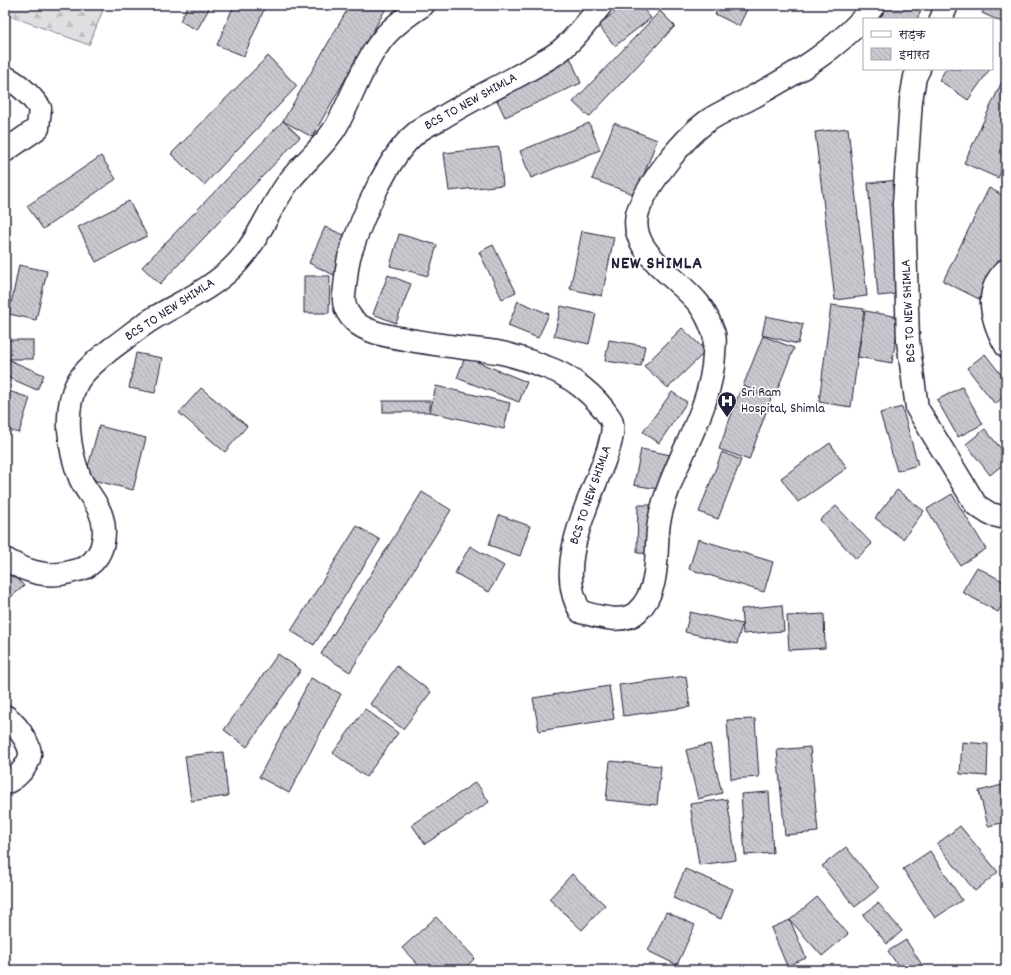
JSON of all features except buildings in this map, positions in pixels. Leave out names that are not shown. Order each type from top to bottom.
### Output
[{"type":"street","name":"BCS TO NEW SHIMLA","points":[[5,559],[20,568],[42,574],[65,574],[86,567],[96,558],[103,545],[104,527],[98,508],[80,478],[69,438],[70,409],[77,382],[98,359],[152,319],[206,290],[238,261],[251,246],[272,207],[290,180],[321,147],[337,125],[354,89],[385,36],[402,19],[423,5]]},
{"type":"street","name":"BCS TO NEW SHIMLA","points":[[601,5],[561,50],[518,76],[462,105],[416,133],[391,162],[374,196],[349,256],[343,302],[346,311],[354,320],[367,330],[444,347],[499,353],[547,367],[567,376],[598,403],[612,420],[613,431],[572,550],[570,585],[574,601],[581,612],[600,617],[619,618],[635,614],[650,595],[655,580],[660,521],[672,478],[708,396],[713,368],[715,336],[700,306],[652,257],[639,241],[636,226],[638,208],[645,195],[677,149],[690,134],[708,120],[766,90],[811,63],[846,34],[874,5]]},
{"type":"street","points":[[940,18],[947,5]]},
{"type":"street","name":"BCS TO NEW SHIMLA","points":[[918,70],[915,77],[911,100],[904,204],[908,341],[917,408],[976,504],[990,514],[1006,518]]},
{"type":"street","points":[[5,77],[22,88],[33,98],[40,108],[38,128],[5,151]]},
{"type":"street","points":[[1006,270],[1000,275],[992,293],[992,313],[999,333],[1006,346]]},
{"type":"street","points":[[5,716],[18,727],[26,742],[30,755],[26,765],[20,773],[9,782],[5,783]]},
{"type":"green space","points":[[5,5],[105,5],[89,45],[5,14]]},
{"type":"place","name":"Sri Ram Hospital, Shimla","points":[[727,418]]},
{"type":"district","name":"NEW SHIMLA","points":[[657,264]]}]
